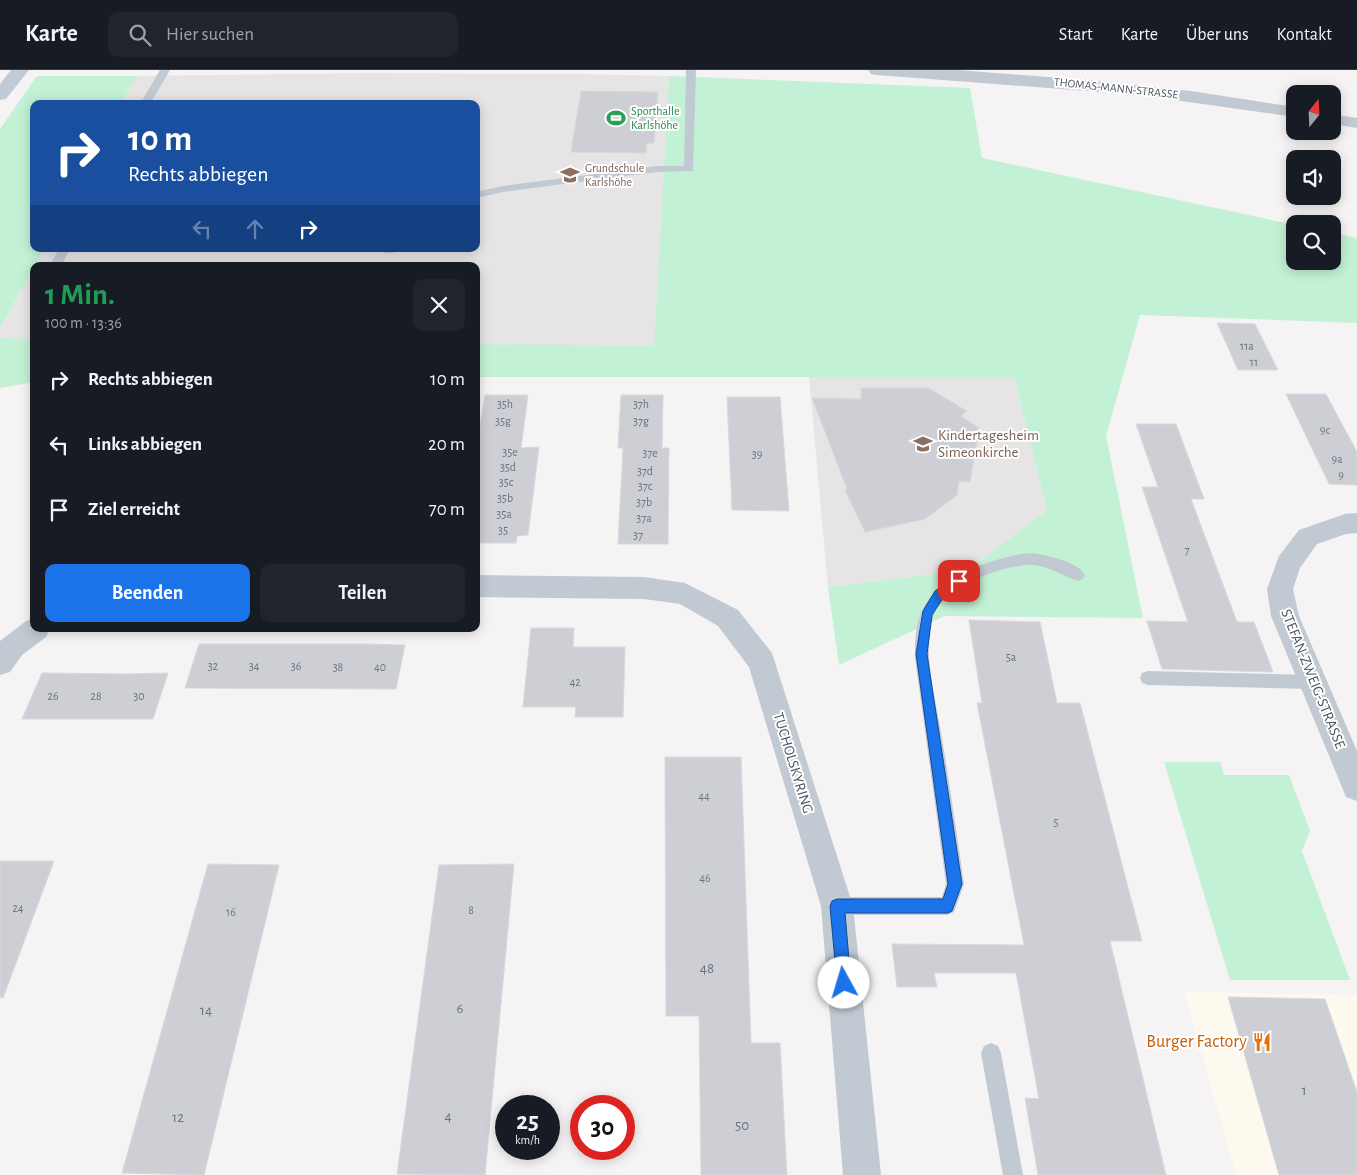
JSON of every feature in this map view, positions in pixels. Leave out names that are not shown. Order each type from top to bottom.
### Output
[{"type":"main road","points":[[0,95],[20,70]]},
{"type":"street","name":"THOMAS-MANN-STRASSE","points":[[877,70],[1088,77],[1170,93],[1286,111]]},
{"type":"street","points":[[1341,120],[1357,123]]},
{"type":"street","name":"STEFAN-ZWEIG-STRASSE","points":[[1357,523],[1345,524],[1308,537],[1288,564],[1280,589],[1285,616],[1357,787]]},
{"type":"street","name":"TUCHOLSKYRING","points":[[480,586],[644,588],[685,594],[728,618],[762,662],[837,906],[862,1175]]},
{"type":"street","points":[[0,663],[12,648],[32,632]]},
{"type":"lane","points":[[147,100],[165,70]]},
{"type":"lane","points":[[480,195],[503,189],[657,169],[689,169],[691,70]]},
{"type":"lane","points":[[837,906],[948,906],[955,884],[922,654],[927,615],[939,594],[959,581],[992,566],[1022,559],[1044,559],[1062,565],[1078,575]]},
{"type":"lane","points":[[1148,678],[1312,682]]},
{"type":"lane","points":[[991,1053],[1013,1175]]},
{"type":"shaded area","name":"Grundschule Karlshöhe","points":[[368,73],[669,76],[654,347],[480,344],[480,262],[36,262],[42,252],[480,252],[480,100],[123,100],[137,76]]},
{"type":"shaded area","points":[[30,274],[30,339],[0,338],[0,328]]},
{"type":"shaded area","name":"Kindertagesheim Simeonkirche","points":[[809,376],[1014,377],[1047,510],[968,570],[828,587]]},
{"type":"shaded area","points":[[1184,992],[1357,995],[1357,1175],[1236,1175]]},
{"type":"green space","points":[[37,76],[137,76],[123,100],[30,100],[30,252],[42,252],[37,262],[30,262],[30,274],[0,328],[0,129]]},
{"type":"green space","points":[[669,76],[970,88],[982,158],[1286,223],[1286,270],[1341,270],[1341,235],[1357,238],[1357,323],[1140,315],[1106,436],[1143,618],[944,616],[839,665],[828,587],[968,570],[1047,510],[1014,377],[480,377],[480,344],[654,346]]},
{"type":"green space","points":[[0,338],[30,339],[30,383],[0,388]]},
{"type":"green space","points":[[1164,762],[1220,762],[1224,775],[1289,775],[1310,831],[1302,851],[1350,980],[1230,980]]},
{"type":"building","name":"Sporthalle Karlshöhe","points":[[581,91],[658,92],[654,143],[647,143],[646,153],[571,152]]},
{"type":"building","points":[[1217,323],[1255,324],[1278,370],[1238,370]]},
{"type":"building","points":[[861,388],[928,388],[967,411],[961,416],[979,428],[970,482],[959,481],[957,495],[925,519],[865,532],[845,490],[847,489],[812,398],[861,399]]},
{"type":"building","points":[[1286,394],[1326,394],[1357,452],[1357,485],[1329,484]]},
{"type":"building","points":[[485,395],[528,395],[521,448],[539,447],[528,535],[517,536],[516,543],[480,543],[480,426]]},
{"type":"building","points":[[621,395],[663,395],[662,448],[669,448],[668,544],[618,544],[623,448],[618,448]]},
{"type":"building","points":[[727,397],[780,397],[789,511],[732,510]]},
{"type":"building","points":[[1136,424],[1176,424],[1204,499],[1191,499],[1237,622],[1254,622],[1273,672],[1162,669],[1147,621],[1188,622],[1142,487],[1158,487]]},
{"type":"building","points":[[969,620],[1040,622],[1057,703],[1080,703],[1142,941],[1110,941],[1166,1175],[1038,1175],[1025,1098],[1039,1099],[1016,973],[934,973],[937,987],[897,987],[892,944],[1024,945],[977,703],[982,703]]},
{"type":"building","points":[[531,628],[574,628],[573,647],[625,647],[623,717],[575,717],[576,707],[523,707]]},
{"type":"building","points":[[199,644],[405,645],[396,689],[185,688]]},
{"type":"building","points":[[42,673],[168,673],[153,719],[22,719]]},
{"type":"building","points":[[665,757],[741,757],[751,1043],[780,1043],[787,1175],[701,1175],[699,1016],[666,1016]]},
{"type":"building","points":[[0,861],[54,861],[3,998],[0,997]]},
{"type":"building","points":[[208,864],[279,865],[204,1175],[122,1173]]},
{"type":"building","points":[[514,864],[485,1175],[397,1174],[439,865]]},
{"type":"building","points":[[1228,997],[1325,999],[1357,1092],[1357,1175],[1279,1175]]},
{"type":"place","name":"Sporthalle Karlshöhe","points":[[616,118]]},
{"type":"place","name":"Grundschule Karlshöhe","points":[[570,175]]},
{"type":"place","name":"Kindertagesheim Simeonkirche","points":[[923,444]]},
{"type":"place","name":"Burger Factory","points":[[1262,1042]]},
{"type":"route","points":[[844,983],[837,906],[948,906],[955,884],[922,654],[927,615],[939,594],[959,581]]}]
